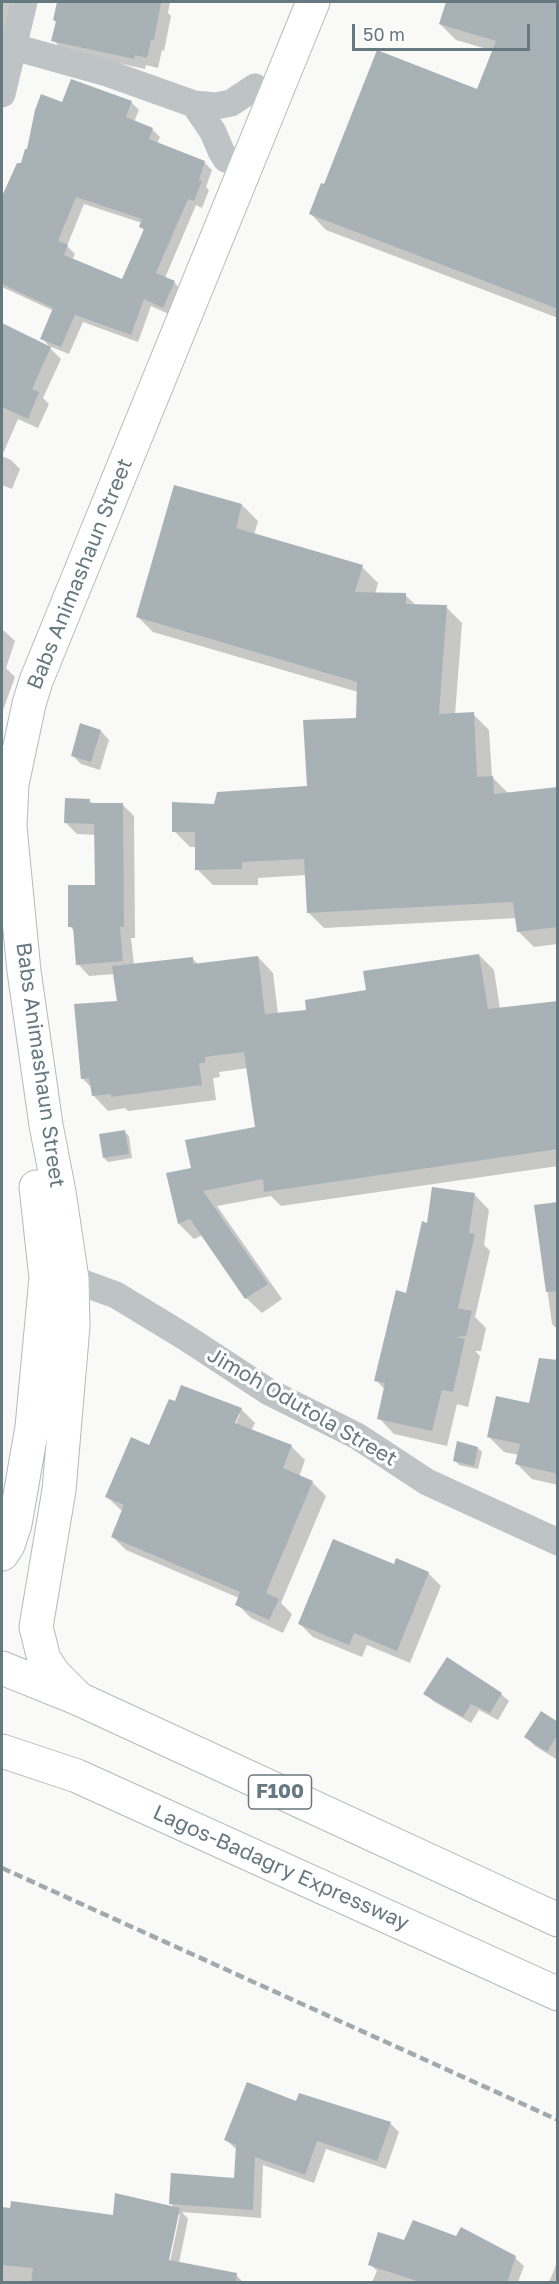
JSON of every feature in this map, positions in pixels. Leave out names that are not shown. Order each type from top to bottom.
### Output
[{"type":"main road","name":"Babs Animashaun Street","points":[[2,1554],[8,1545],[15,1524],[24,1484],[59,1279],[59,1192],[46,1125],[24,971],[10,826],[12,784],[28,704],[103,488],[226,159],[289,2]]},
{"type":"main road","name":"Babs Animashaun Street","points":[[2,731],[16,684],[53,584],[103,488],[225,212],[313,2]]},
{"type":"main road","name":"Babs Animashaun Street","points":[[2,951],[39,1209],[73,1326],[59,1490],[36,1627],[44,1659],[54,1674],[79,1699]]},
{"type":"main road","name":"F100","points":[[2,1668],[79,1699],[558,1920]]},
{"type":"main road","name":"Lagos-Badagry Expressway","points":[[2,1751],[88,1781],[558,1994]]},
{"type":"street","points":[[2,94],[8,47],[24,2]]},
{"type":"street","points":[[8,47],[107,73],[194,104],[216,106],[231,103],[255,87]]},
{"type":"street","points":[[194,104],[213,132],[226,159]]},
{"type":"street","name":"Jimoh Odutola Street","points":[[59,1279],[116,1295],[269,1392],[357,1436],[427,1482],[558,1542]]},
{"type":"building","points":[[57,2],[161,3],[154,40],[151,40],[147,58],[135,55],[134,59],[51,41],[56,21],[53,20]]},
{"type":"building","points":[[446,2],[558,2],[558,309],[309,214],[321,183],[324,184],[377,50],[477,89],[496,41],[439,24]]},
{"type":"building","points":[[71,79],[132,101],[126,117],[153,128],[149,139],[205,161],[199,180],[202,181],[194,201],[188,199],[156,273],[175,281],[163,308],[144,299],[131,335],[75,315],[61,347],[40,339],[53,308],[2,284],[2,196],[17,163],[21,163],[25,149],[27,149],[35,110],[41,94],[62,102]],"holes":[[[76,197],[142,219],[139,227],[144,229],[122,279],[64,255],[68,245],[58,241]]]},
{"type":"building","points":[[2,323],[51,347],[32,389],[39,392],[28,419],[2,407]]},
{"type":"building","points":[[174,485],[242,504],[236,528],[363,565],[355,592],[406,593],[406,604],[447,605],[439,714],[474,712],[477,777],[493,776],[494,794],[558,787],[558,927],[517,932],[513,902],[307,913],[304,859],[242,862],[242,869],[195,870],[195,832],[172,832],[172,802],[214,804],[217,792],[307,786],[303,720],[356,718],[357,682],[136,617]]},
{"type":"building","points":[[80,723],[101,730],[91,762],[71,756]]},
{"type":"building","points":[[65,798],[90,799],[89,803],[123,803],[124,927],[120,927],[123,961],[76,965],[73,927],[68,927],[68,885],[95,885],[94,824],[64,823]]},
{"type":"building","points":[[479,954],[488,1009],[558,1001],[558,1149],[264,1192],[263,1179],[203,1191],[268,1284],[245,1299],[190,1219],[178,1224],[166,1173],[191,1168],[185,1140],[255,1127],[244,1052],[205,1057],[205,1063],[199,1063],[202,1085],[111,1097],[111,1094],[92,1096],[89,1078],[81,1079],[74,1004],[117,1001],[112,966],[193,957],[193,964],[258,956],[265,1014],[306,1010],[305,1000],[366,990],[363,971]]},
{"type":"building","points":[[125,1130],[129,1154],[103,1158],[99,1134]]},
{"type":"building","points":[[432,1187],[475,1193],[469,1233],[475,1234],[458,1308],[472,1311],[466,1336],[456,1337],[465,1339],[453,1392],[442,1390],[432,1431],[377,1419],[385,1383],[374,1381],[396,1290],[406,1293],[422,1221],[427,1223]]},
{"type":"building","points":[[558,1202],[558,1291],[546,1292],[534,1205]]},
{"type":"building","points":[[539,1358],[558,1360],[558,1474],[515,1464],[520,1444],[487,1437],[496,1396],[529,1403]]},
{"type":"building","points":[[181,1385],[242,1408],[235,1423],[292,1445],[283,1468],[313,1481],[266,1593],[279,1599],[269,1620],[235,1605],[240,1592],[111,1537],[124,1505],[105,1497],[131,1437],[149,1445],[169,1399],[175,1401]]},
{"type":"building","points":[[457,1441],[478,1447],[474,1466],[453,1461]]},
{"type":"building","points":[[333,1539],[394,1564],[396,1558],[429,1572],[397,1651],[354,1633],[349,1645],[298,1624]]},
{"type":"building","points":[[447,1657],[502,1693],[490,1713],[471,1704],[463,1717],[423,1694]]},
{"type":"building","points":[[541,1711],[558,1722],[558,1734],[547,1752],[524,1737]]},
{"type":"building","points":[[247,2082],[296,2101],[299,2093],[391,2122],[377,2161],[317,2141],[305,2175],[255,2157],[253,2210],[169,2204],[171,2173],[234,2178],[236,2145],[224,2140]]},
{"type":"building","points":[[115,2193],[180,2208],[169,2260],[237,2273],[236,2283],[31,2283],[33,2268],[2,2265],[2,2207],[10,2208],[11,2201],[113,2215]]},
{"type":"building","points":[[413,2220],[456,2236],[461,2227],[516,2256],[507,2283],[423,2283],[368,2265],[378,2232],[404,2240]]},
{"type":"railway","points":[[2,1868],[558,2120]]}]
